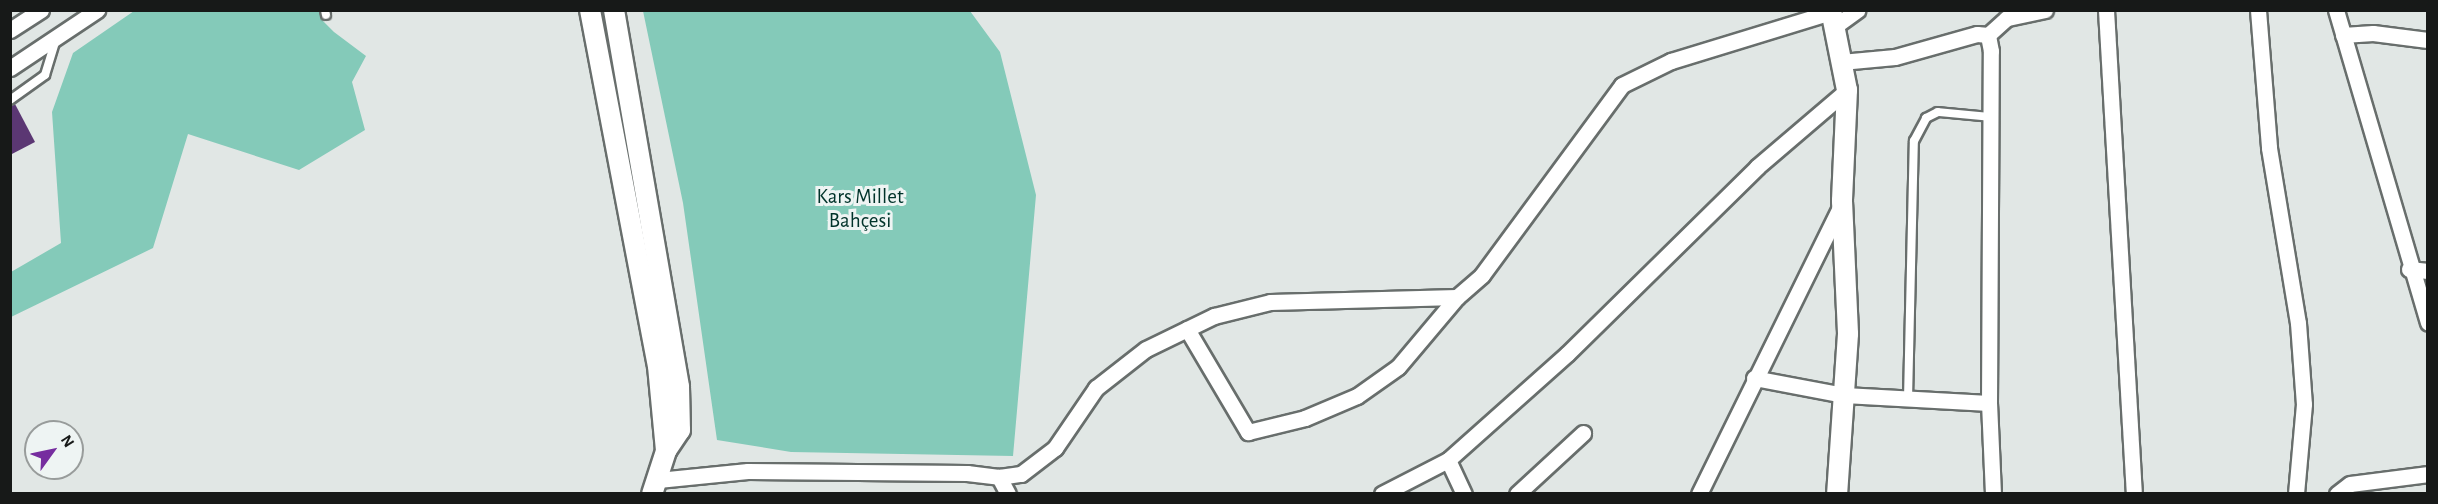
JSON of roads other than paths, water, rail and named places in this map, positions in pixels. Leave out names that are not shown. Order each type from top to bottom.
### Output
[{"type":"street","points":[[10,30],[41,10]]},
{"type":"street","points":[[10,68],[98,10]]},
{"type":"street","points":[[590,10],[658,366],[666,451]]},
{"type":"street","points":[[614,10],[679,387],[680,430],[666,451],[655,487],[748,471],[967,473],[999,477],[1021,474],[1036,465],[1055,448],[1096,388],[1146,349],[1214,316],[1270,302],[1457,297]]},
{"type":"street","points":[[1187,329],[1248,432],[1305,418],[1357,396],[1398,367],[1457,297],[1482,275],[1622,85],[1671,61],[1857,10]]},
{"type":"street","points":[[1841,62],[1895,57],[1977,34],[1988,35],[2007,18],[2045,10]]},
{"type":"street","points":[[2106,10],[2134,494]]},
{"type":"street","points":[[2258,10],[2270,148],[2298,323],[2303,381],[2304,404],[2296,494]]},
{"type":"street","points":[[2336,10],[2409,269],[2427,323]]},
{"type":"street","points":[[1832,16],[1847,90],[1842,201],[1848,334],[1837,494]]},
{"type":"street","points":[[2343,35],[2373,33],[2427,40]]},
{"type":"street","points":[[1988,35],[1991,117],[1989,403],[1994,494]]},
{"type":"street","points":[[1382,494],[1448,460],[1567,354],[1757,167],[1847,90]]},
{"type":"street","points":[[1699,494],[1842,201]]},
{"type":"street","points":[[2409,269],[2427,271]]},
{"type":"street","points":[[1754,378],[1844,395],[1989,403]]},
{"type":"street","points":[[1516,494],[1583,433]]},
{"type":"street","points":[[1448,460],[1464,494]]},
{"type":"street","points":[[2337,494],[2350,484],[2427,474]]},
{"type":"street","points":[[999,477],[1008,494]]},
{"type":"lane","points":[[10,100],[45,75],[57,37]]},
{"type":"lane","points":[[1908,399],[1914,141],[1926,118],[1938,112],[1991,117]]},
{"type":"park label","name":"Kars Millet Bahçesi","points":[[860,209]]}]
